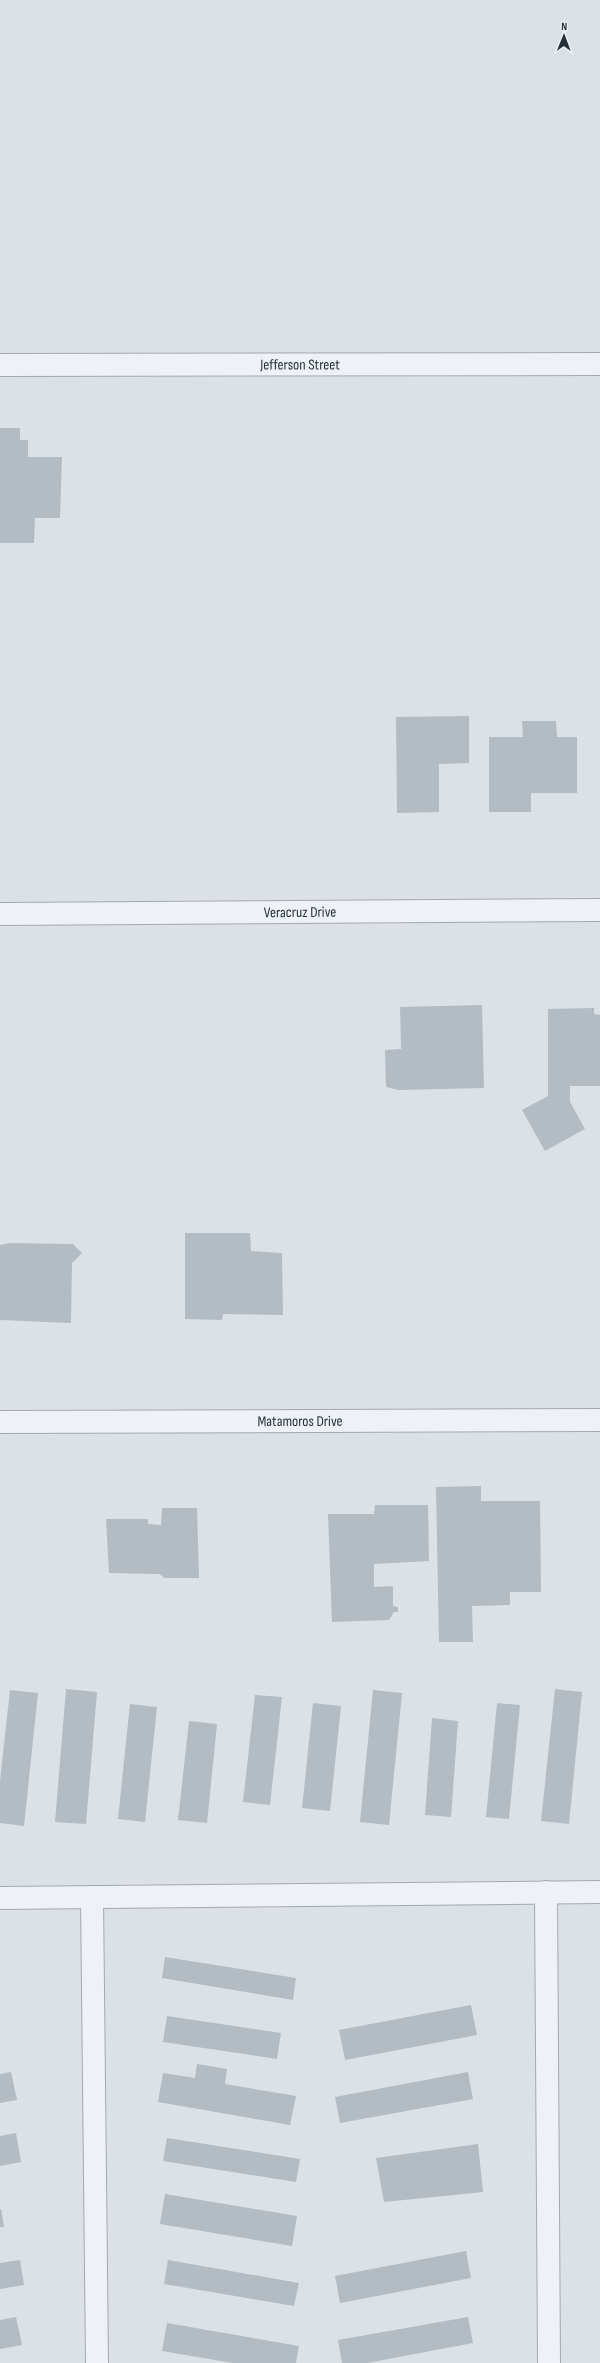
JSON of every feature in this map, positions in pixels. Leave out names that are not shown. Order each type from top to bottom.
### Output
[{"type":"street","name":"Jefferson Street","points":[[0,365],[600,364]]},
{"type":"street","name":"Veracruz Drive","points":[[0,914],[600,910]]},
{"type":"street","name":"Matamoros Drive","points":[[0,1422],[600,1420]]},
{"type":"street","points":[[546,1892],[549,2363]]},
{"type":"street","points":[[0,1898],[600,1892]]},
{"type":"street","points":[[92,1897],[97,2363]]},
{"type":"building","points":[[0,428],[20,428],[20,440],[28,440],[28,457],[62,457],[60,518],[35,518],[34,543],[0,543]]},
{"type":"building","points":[[469,716],[469,763],[439,764],[439,812],[397,813],[396,717]]},
{"type":"building","points":[[522,721],[556,721],[557,737],[577,737],[577,793],[531,793],[531,812],[489,812],[489,737],[523,737]]},
{"type":"building","points":[[482,1005],[484,1088],[399,1090],[386,1087],[385,1050],[401,1049],[400,1007]]},
{"type":"building","points":[[594,1008],[594,1014],[600,1015],[600,1086],[570,1086],[570,1102],[585,1129],[545,1151],[522,1110],[548,1096],[548,1009]]},
{"type":"building","points":[[185,1233],[250,1233],[251,1251],[282,1253],[283,1315],[223,1314],[222,1320],[185,1319]]},
{"type":"building","points":[[10,1243],[73,1244],[82,1253],[72,1263],[71,1323],[0,1320],[0,1245]]},
{"type":"building","points":[[481,1486],[481,1501],[540,1501],[541,1592],[510,1592],[510,1605],[472,1606],[473,1642],[439,1642],[436,1487]]},
{"type":"building","points":[[375,1505],[428,1505],[429,1561],[374,1564],[374,1587],[393,1586],[393,1606],[398,1607],[398,1612],[394,1612],[389,1620],[332,1622],[328,1514],[374,1514]]},
{"type":"building","points":[[162,1508],[197,1508],[199,1578],[165,1578],[159,1574],[109,1573],[106,1519],[148,1519],[148,1524],[161,1525]]},
{"type":"building","points":[[66,1689],[97,1692],[86,1824],[55,1822]]},
{"type":"building","points":[[555,1689],[582,1692],[569,1824],[541,1821]]},
{"type":"building","points":[[10,1690],[38,1693],[24,1826],[0,1823],[0,1781]]},
{"type":"building","points":[[373,1690],[402,1693],[389,1825],[360,1822]]},
{"type":"building","points":[[255,1695],[282,1697],[270,1805],[243,1802]]},
{"type":"building","points":[[313,1703],[341,1706],[330,1811],[302,1808]]},
{"type":"building","points":[[497,1703],[520,1705],[509,1819],[486,1817]]},
{"type":"building","points":[[130,1704],[157,1707],[145,1822],[118,1819]]},
{"type":"building","points":[[432,1718],[458,1721],[451,1817],[425,1815]]},
{"type":"building","points":[[189,1721],[217,1724],[207,1823],[178,1820]]},
{"type":"building","points":[[165,1957],[296,1978],[293,2000],[162,1978]]},
{"type":"building","points":[[471,2005],[477,2035],[345,2060],[339,2030]]},
{"type":"building","points":[[167,2016],[281,2033],[277,2059],[163,2042]]},
{"type":"building","points":[[197,2064],[227,2069],[225,2084],[296,2096],[290,2125],[158,2102],[163,2073],[195,2078]]},
{"type":"building","points":[[11,2072],[17,2100],[0,2103],[0,2074]]},
{"type":"building","points":[[468,2072],[473,2099],[340,2123],[335,2097]]},
{"type":"building","points":[[16,2133],[21,2162],[0,2166],[0,2136]]},
{"type":"building","points":[[167,2138],[300,2159],[296,2182],[163,2161]]},
{"type":"building","points":[[478,2144],[483,2192],[384,2202],[376,2158]]},
{"type":"building","points":[[165,2194],[297,2216],[292,2246],[160,2224]]},
{"type":"building","points":[[1,2209],[4,2227],[0,2227]]},
{"type":"building","points":[[466,2251],[471,2278],[340,2303],[335,2276]]},
{"type":"building","points":[[20,2260],[24,2285],[0,2289],[0,2263]]},
{"type":"building","points":[[168,2260],[299,2283],[294,2306],[164,2284]]},
{"type":"building","points":[[16,2317],[22,2345],[0,2349],[0,2320]]},
{"type":"building","points":[[468,2317],[473,2343],[367,2363],[342,2363],[338,2340]]},
{"type":"building","points":[[167,2323],[299,2346],[296,2363],[233,2363],[162,2351]]}]
